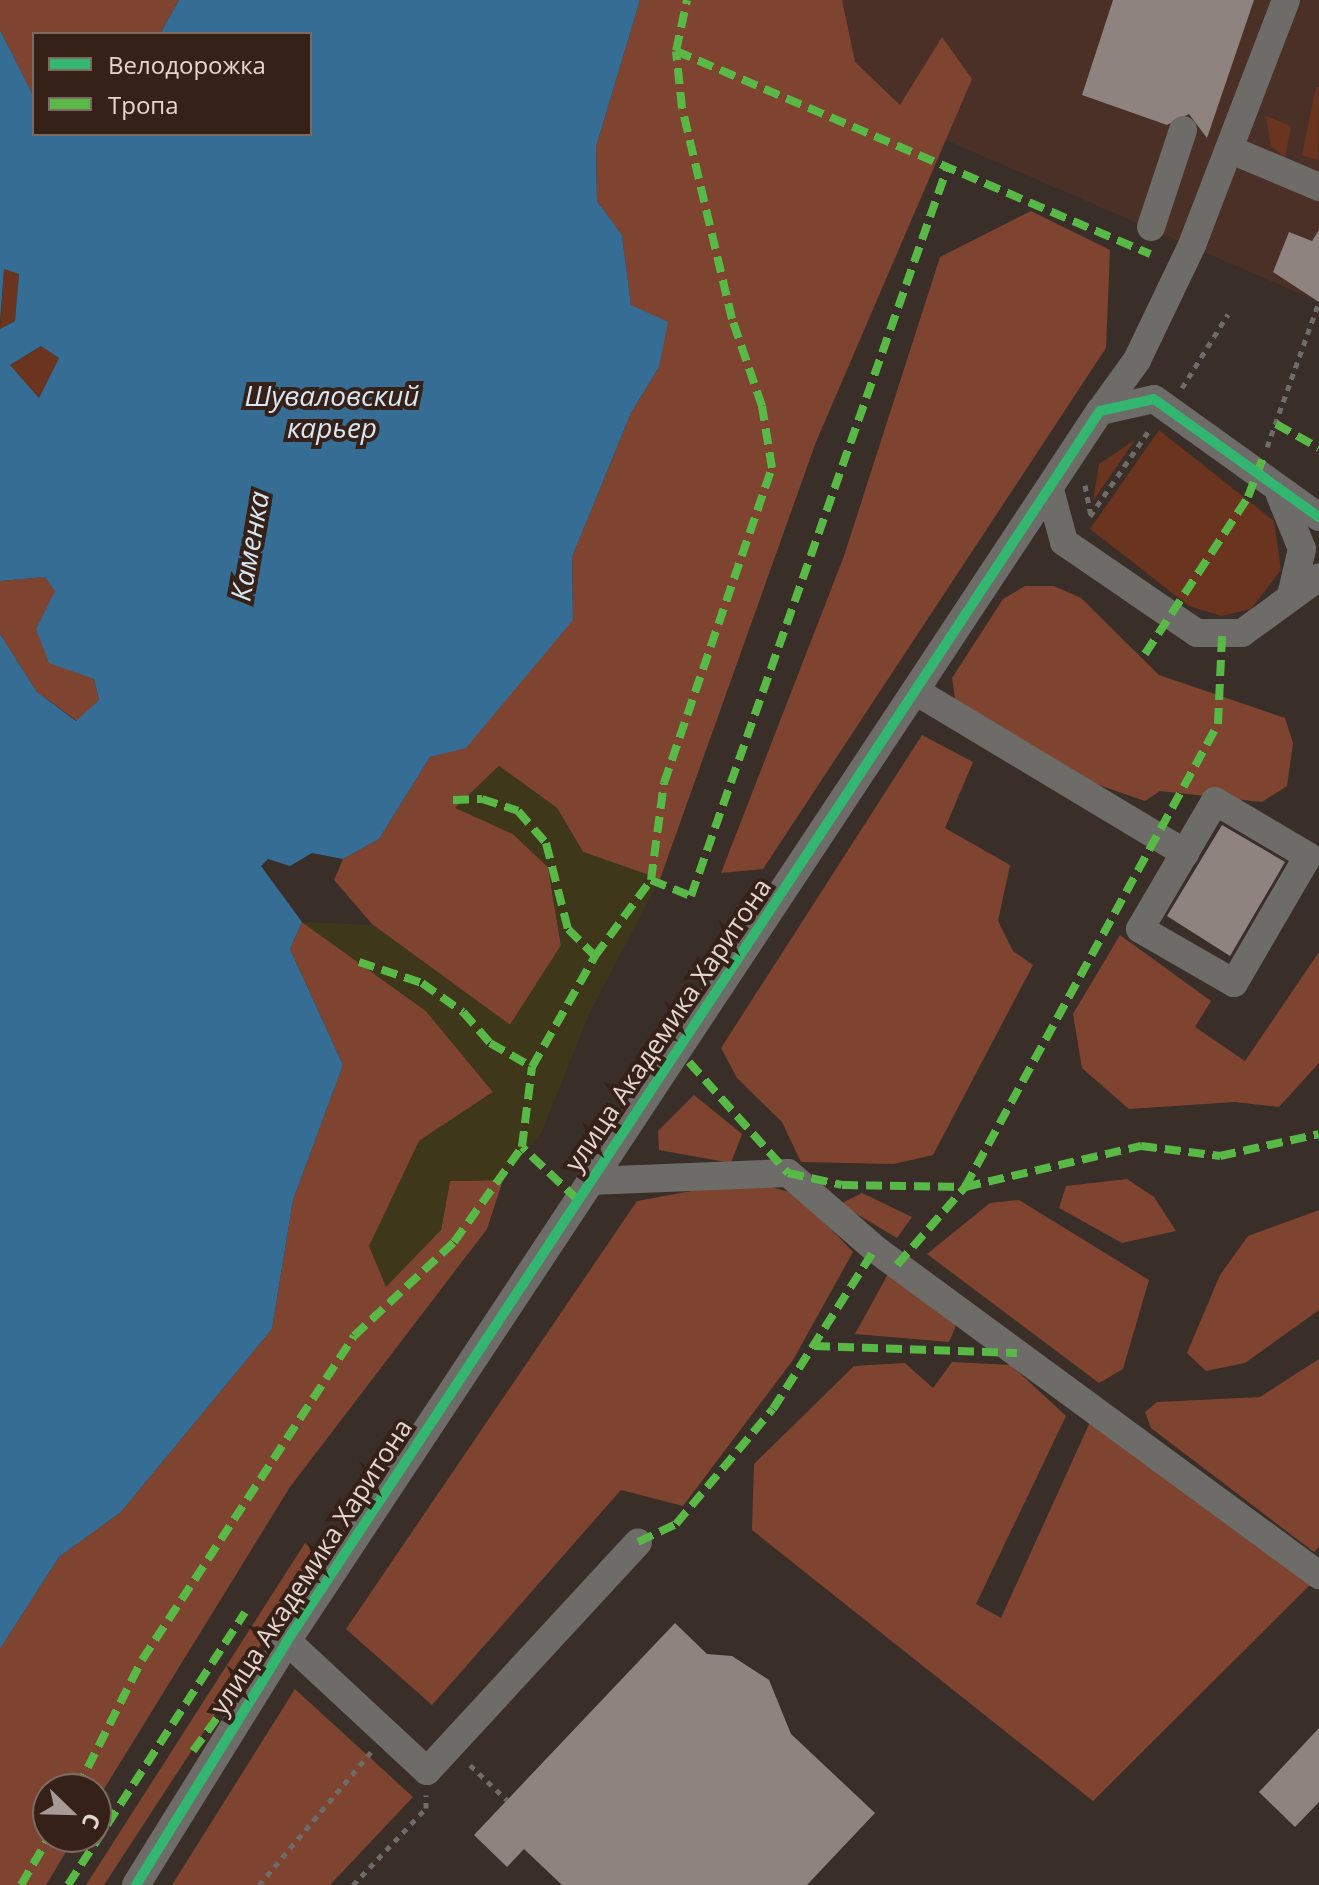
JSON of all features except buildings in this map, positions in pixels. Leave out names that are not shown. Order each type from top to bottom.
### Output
[{"type":"street","name":"улица Академика Харитона","points":[[136,1885],[287,1641],[1144,346],[1229,149],[1286,0]]},
{"type":"street","points":[[1151,227],[1183,130]]},
{"type":"street","points":[[1229,149],[1319,187]]},
{"type":"street","points":[[1100,411],[1154,399],[1279,494],[1319,517]]},
{"type":"street","points":[[1050,490],[1064,542],[1197,633],[1242,633],[1319,577]]},
{"type":"street","points":[[1279,494],[1302,549],[1291,596]]},
{"type":"street","points":[[1013,548],[1064,542]]},
{"type":"street","points":[[917,692],[1185,853]]},
{"type":"street","points":[[1215,801],[1308,856],[1234,983],[1140,929],[1185,853],[1215,801]]},
{"type":"street","points":[[590,1181],[788,1173],[875,1249],[1319,1575]]},
{"type":"street","points":[[287,1641],[427,1771],[638,1542]]},
{"type":"path","points":[[1264,455],[1319,302]]},
{"type":"path","points":[[1179,391],[1228,314]]},
{"type":"path","points":[[1086,523],[1153,425]]},
{"type":"path","points":[[1130,434],[1148,432]]},
{"type":"path","points":[[1087,476],[1091,515]]},
{"type":"path","points":[[259,1885],[387,1733]]},
{"type":"path","points":[[450,1747],[507,1800]]},
{"type":"path","points":[[353,1885],[426,1808],[427,1771]]},
{"type":"shaded area","points":[[0,0],[179,0],[161,32],[32,32],[32,93],[0,30]]},
{"type":"shaded area","points":[[640,0],[842,0],[855,62],[900,105],[942,37],[972,79],[816,442],[660,879],[583,852],[557,808],[499,766],[456,807],[513,834],[548,867],[561,946],[510,1025],[373,925],[334,880],[343,859],[379,839],[430,757],[466,747],[573,619],[572,557],[631,413],[659,367],[631,305],[622,235],[597,201],[596,147]]},
{"type":"shaded area","points":[[706,0],[1319,0],[1319,302],[699,33]]},
{"type":"shaded area","points":[[1316,87],[1319,87],[1318,160],[1302,155]]},
{"type":"shaded area","points":[[1266,116],[1291,126],[1285,157],[1271,146]]},
{"type":"shaded area","points":[[1031,211],[1110,250],[1106,348],[763,869],[721,873],[844,556],[940,257]]},
{"type":"shaded area","points":[[4,269],[19,274],[15,321],[0,329]]},
{"type":"shaded area","points":[[42,346],[59,358],[39,398],[10,365]]},
{"type":"shaded area","points":[[1159,430],[1274,521],[1281,570],[1251,609],[1221,616],[1189,606],[1090,529]]},
{"type":"shaded area","points":[[1135,440],[1093,501],[1099,464]]},
{"type":"shaded area","points":[[45,577],[56,590],[36,629],[94,679],[99,700],[77,721],[37,692],[0,634],[0,581]]},
{"type":"shaded area","points":[[1025,586],[1054,586],[1081,598],[1159,675],[1285,718],[1293,743],[1287,786],[1262,802],[1160,791],[1145,801],[1058,771],[956,705],[952,678],[1003,599]]},
{"type":"shaded area","points":[[922,735],[973,762],[945,828],[1010,865],[998,921],[1013,951],[1033,965],[933,1155],[894,1164],[801,1162],[782,1122],[737,1078],[721,1048]]},
{"type":"shaded area","points":[[302,922],[426,1011],[493,1092],[419,1141],[441,1230],[450,1181],[503,1180],[487,1229],[290,1487],[112,1776],[112,1773],[32,1773],[32,1853],[65,1853],[46,1885],[0,1885],[0,1649],[59,1557],[121,1512],[272,1329],[293,1200],[343,1065],[290,949]]},
{"type":"shaded area","points":[[1120,935],[1211,1001],[1195,1027],[1245,1061],[1319,952],[1319,1063],[1279,1107],[1235,1102],[1129,1109],[1082,1068],[1073,1014]]},
{"type":"shaded area","points":[[694,1095],[742,1134],[731,1163],[659,1150],[658,1131]]},
{"type":"shaded area","points":[[1127,1179],[1154,1197],[1176,1231],[1122,1243],[1059,1208],[1066,1186]]},
{"type":"shaded area","points":[[746,1181],[798,1194],[853,1252],[793,1360],[683,1506],[621,1490],[432,1705],[346,1629],[637,1201]]},
{"type":"shaded area","points":[[862,1193],[912,1217],[897,1238],[840,1204]]},
{"type":"shaded area","points":[[1019,1200],[1149,1280],[1123,1369],[1099,1383],[927,1254],[990,1203]]},
{"type":"shaded area","points":[[1319,1210],[1319,1310],[1245,1363],[1206,1371],[1187,1353],[1220,1275],[1248,1236]]},
{"type":"shaded area","points":[[888,1274],[958,1321],[949,1342],[855,1334]]},
{"type":"shaded area","points":[[1319,1359],[1319,1547],[1314,1552],[1151,1428],[1145,1412],[1157,1402],[1260,1397]]},
{"type":"shaded area","points":[[952,1362],[1011,1365],[1066,1416],[976,1604],[1001,1618],[1091,1420],[1314,1581],[1093,1801],[752,1530],[754,1464],[854,1366],[905,1363],[933,1388]]},
{"type":"shaded area","points":[[305,1543],[320,1554],[104,1885],[86,1885],[106,1853],[112,1853],[112,1844]]},
{"type":"shaded area","points":[[295,1689],[413,1797],[330,1885],[172,1885]]},
{"type":"sand","points":[[499,766],[557,808],[583,852],[660,879],[590,1012],[541,1133],[503,1180],[450,1181],[441,1230],[386,1287],[369,1246],[419,1141],[493,1092],[426,1011],[302,922],[373,925],[510,1025],[561,945],[548,867],[513,834],[455,808]]},
{"type":"water","name":"Шуваловский карьер","points":[[179,0],[640,0],[596,147],[597,201],[622,235],[631,305],[668,322],[659,367],[631,413],[572,557],[573,620],[466,748],[430,757],[379,839],[343,859],[312,853],[290,866],[268,859],[261,866],[302,922],[290,949],[343,1065],[293,1200],[272,1329],[121,1512],[59,1557],[0,1649],[0,634],[37,692],[76,721],[99,700],[94,679],[49,663],[36,629],[55,591],[45,577],[0,581],[0,329],[15,321],[19,274],[4,269],[0,322],[0,30],[32,93],[32,136],[312,136],[312,32],[161,32]],"holes":[[[41,346],[59,358],[39,398],[10,365]]]},
{"type":"marked path","points":[[578,1200],[522,1147],[532,1067],[595,956],[651,880],[664,783],[772,468],[762,406],[732,319],[682,108],[676,51],[687,0]]},
{"type":"marked path","points":[[676,51],[1150,254]]},
{"type":"marked path","points":[[651,880],[691,896],[948,166]]},
{"type":"marked path","points":[[1276,424],[1319,448]]},
{"type":"marked path","points":[[1145,654],[1248,497],[1264,455]]},
{"type":"marked path","points":[[897,1265],[965,1187],[1218,724],[1222,636]]},
{"type":"marked path","points":[[453,800],[482,799],[518,811],[546,843],[568,929],[595,956]]},
{"type":"marked path","points":[[359,962],[422,983],[463,1012],[490,1043],[532,1067]]},
{"type":"marked path","points":[[689,1062],[788,1173],[842,1185],[965,1187],[1141,1146],[1220,1156],[1319,1134]]},
{"type":"marked path","points":[[85,1773],[142,1660],[354,1336],[454,1242],[522,1147]]},
{"type":"marked path","points":[[638,1542],[676,1524],[773,1409],[875,1249]]},
{"type":"marked path","points":[[814,1346],[1017,1353]]},
{"type":"marked path","points":[[68,1885],[245,1612]]},
{"type":"marked path","points":[[193,1751],[249,1674]]},
{"type":"marked path","points":[[21,1885],[40,1853]]},
{"type":"cycle path","points":[[136,1885],[287,1641],[1100,411],[1154,399],[1319,517]]},
{"type":"water label","name":"Каменка","points":[[249,546]]}]
